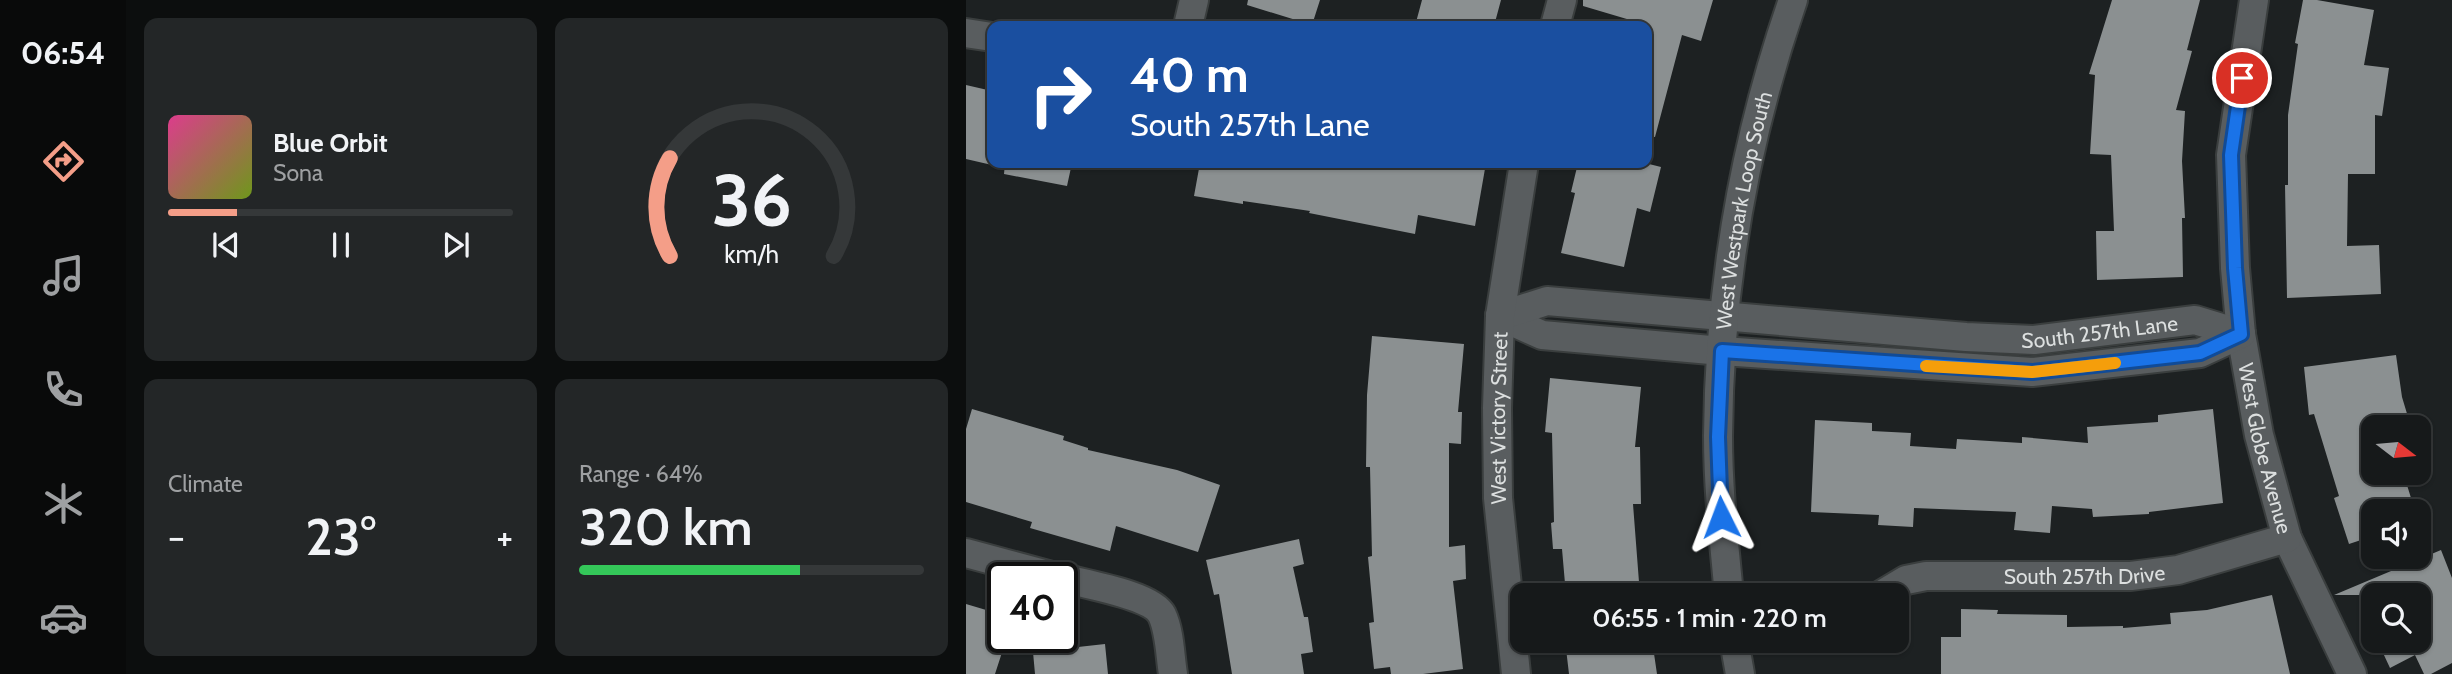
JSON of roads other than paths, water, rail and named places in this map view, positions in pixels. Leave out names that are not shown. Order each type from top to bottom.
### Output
[{"type":"street","points":[[1189,21],[1194,0]]},
{"type":"street","points":[[1556,21],[1562,0]]},
{"type":"street","name":"West Westpark Loop South","points":[[1728,583],[1721,517],[1718,437],[1724,318],[1748,152],[1793,0]]},
{"type":"street","name":"West Globe Avenue","points":[[2254,0],[2231,155],[2235,268],[2241,334],[2259,435],[2287,538],[2352,674]]},
{"type":"street","points":[[966,33],[987,36]]},
{"type":"street","name":"West Victory Street","points":[[1516,674],[1498,498],[1497,408],[1500,316],[1523,168]]},
{"type":"street","name":"South 257th Lane","points":[[1500,316],[1548,301],[1966,337],[2034,340],[2195,320],[2241,334]]},
{"type":"street","name":"South 257th Lane","points":[[1500,316],[1542,335],[1722,351],[2032,372],[2200,353],[2241,334]]},
{"type":"street","name":"South 257th Drive","points":[[1901,583],[1926,576],[2132,576],[2178,570],[2287,538]]},
{"type":"street","points":[[966,553],[1000,562]]},
{"type":"street","points":[[1078,583],[1142,600],[1158,609],[1165,623],[1173,674]]},
{"type":"street","points":[[1736,653],[1740,674]]}]
